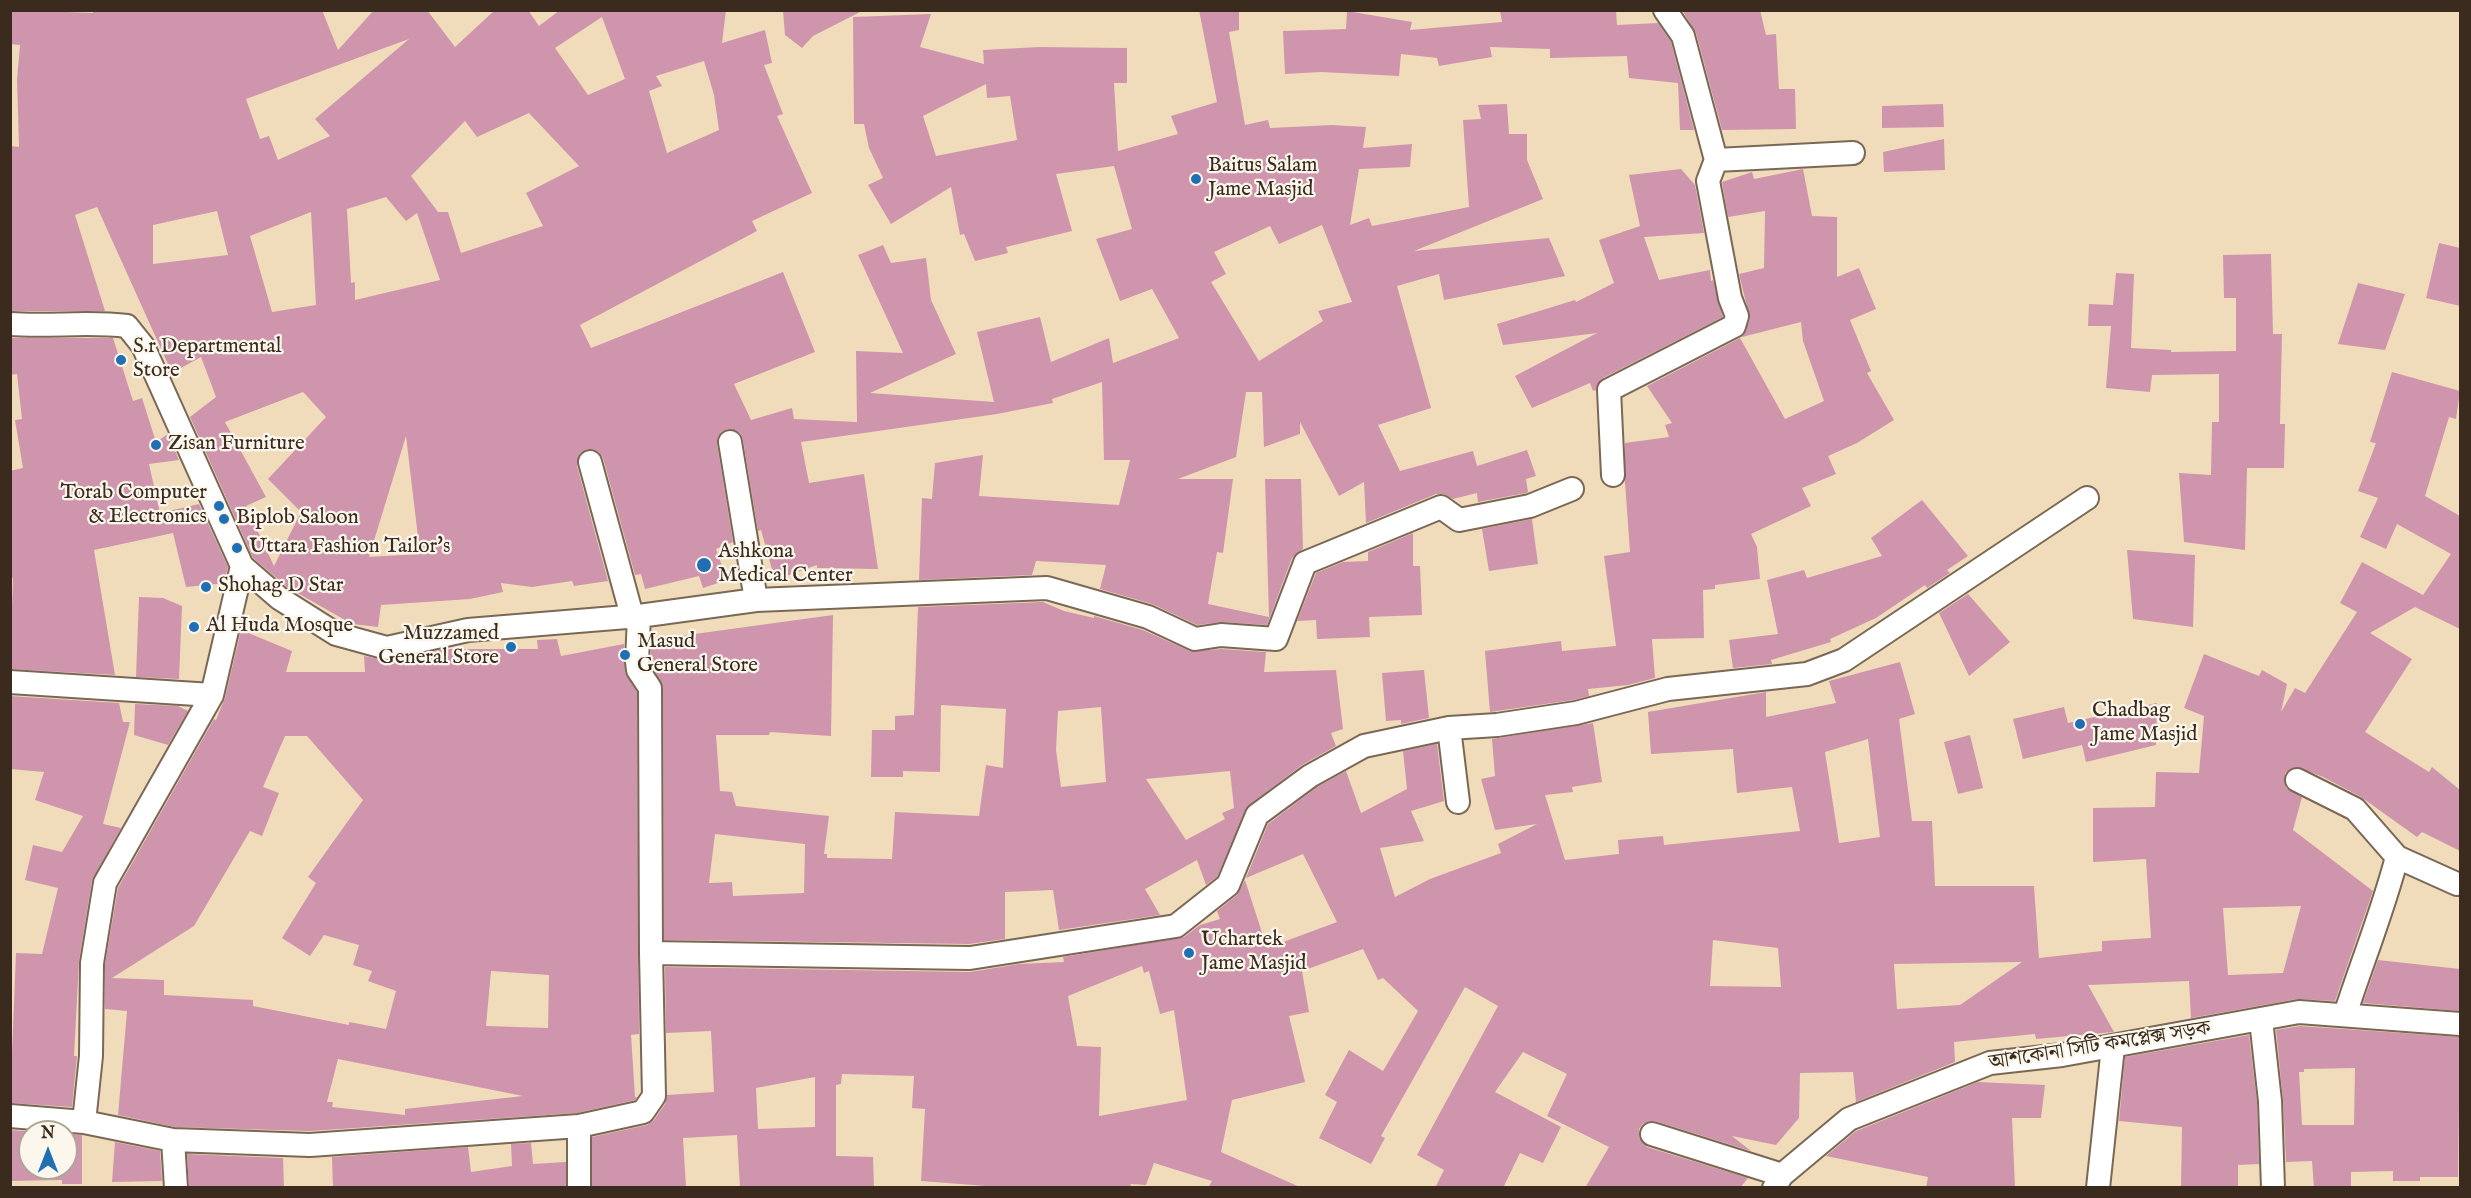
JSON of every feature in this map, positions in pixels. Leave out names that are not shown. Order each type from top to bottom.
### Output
[{"type":"street","points":[[1613,475],[1609,390],[1734,326],[1737,316],[1730,298],[1708,181],[1716,160],[1683,36],[1665,10]]},
{"type":"street","points":[[1716,160],[1853,153]]},
{"type":"street","points":[[10,324],[42,326],[101,322],[128,326],[143,346],[242,566],[279,598],[336,634],[387,648],[468,630],[635,616],[756,600],[1047,588],[1148,617],[1195,639],[1221,635],[1276,639],[1305,563],[1441,507],[1459,520],[1530,507],[1572,489]]},
{"type":"street","points":[[729,442],[756,600]]},
{"type":"street","points":[[10,1116],[84,1122],[173,1140],[310,1145],[579,1126],[643,1112],[650,1106],[654,1096],[650,688],[638,670],[635,616],[590,462]]},
{"type":"street","points":[[651,953],[970,958],[1176,926],[1228,885],[1257,815],[1310,776],[1364,746],[1449,728],[1497,725],[1576,713],[1668,689],[1807,674],[1844,660],[2087,498]]},
{"type":"street","points":[[84,1122],[91,1056],[92,963],[105,883],[212,695],[242,566]]},
{"type":"street","points":[[10,682],[212,695]]},
{"type":"street","points":[[1449,728],[1458,802]]},
{"type":"street","points":[[2297,780],[2355,809],[2397,857],[2457,884]]},
{"type":"street","points":[[2345,1015],[2367,946],[2386,902],[2397,857]]},
{"type":"street","name":"আশকোনা সিটি কমপ্লেক্স সড়ক","points":[[1778,1182],[1849,1119],[1990,1063],[2113,1047],[2299,1012],[2460,1024]]},
{"type":"street","points":[[2261,1020],[2270,1101],[2274,1188]]},
{"type":"street","points":[[2098,1188],[2113,1047]]},
{"type":"street","points":[[579,1126],[579,1188]]},
{"type":"street","points":[[1653,1134],[1778,1182]]},
{"type":"street","points":[[173,1140],[176,1188]]},
{"type":"building","points":[[10,10],[93,13],[93,10],[322,10],[338,50],[374,10],[427,10],[455,47],[495,10],[528,10],[539,26],[560,10],[726,10],[722,43],[765,30],[772,63],[764,65],[783,114],[777,116],[812,193],[752,221],[757,231],[580,325],[591,348],[783,272],[815,352],[734,384],[751,420],[792,408],[794,419],[857,422],[856,351],[903,353],[858,255],[883,245],[891,263],[926,258],[931,300],[956,354],[870,393],[994,402],[977,332],[1040,317],[1051,362],[1109,338],[1113,363],[1179,338],[1152,289],[1120,301],[1096,239],[1132,229],[1114,166],[1056,174],[1072,231],[1006,247],[1008,253],[975,261],[964,234],[960,235],[951,187],[891,224],[868,185],[883,178],[869,148],[864,124],[854,124],[853,17],[931,14],[920,47],[984,64],[983,50],[1039,47],[1127,48],[1127,83],[1114,83],[1118,151],[1178,134],[1171,116],[1217,102],[1199,10],[1239,10],[1239,30],[1229,32],[1245,125],[1268,120],[1270,128],[1332,125],[1366,127],[1363,148],[1412,144],[1410,167],[1359,169],[1350,225],[1369,218],[1372,226],[1469,207],[1463,120],[1481,119],[1478,105],[1507,104],[1509,134],[1527,134],[1527,160],[1543,199],[1414,251],[1549,238],[1565,276],[1444,300],[1439,274],[1397,286],[1431,408],[1378,425],[1400,471],[1473,451],[1477,466],[1527,450],[1536,476],[1526,479],[1528,492],[1526,493],[1478,502],[1477,493],[1453,499],[1443,494],[1436,494],[1366,523],[1364,482],[1339,496],[1300,422],[1300,434],[1264,447],[1262,392],[1246,392],[1236,457],[1178,479],[1233,479],[1223,553],[1217,552],[1208,604],[1269,617],[1265,479],[1301,479],[1303,549],[1292,558],[1267,625],[1222,622],[1197,625],[1152,604],[1100,589],[1106,565],[1036,561],[1032,575],[919,580],[922,498],[932,499],[935,463],[983,455],[979,496],[1119,505],[1130,460],[1104,460],[1102,382],[1052,399],[1053,403],[997,414],[801,442],[809,483],[864,474],[878,569],[817,568],[817,565],[775,580],[761,530],[758,531],[743,440],[740,433],[728,429],[721,432],[717,444],[733,542],[716,549],[727,580],[703,588],[699,576],[645,589],[641,574],[635,575],[603,458],[599,452],[587,449],[580,453],[577,466],[608,581],[574,586],[572,581],[532,587],[501,583],[503,592],[470,599],[381,605],[378,627],[352,624],[287,587],[253,558],[190,417],[216,397],[201,357],[172,373],[97,207],[75,215],[105,311],[10,311],[10,146],[19,147],[17,80],[20,45],[10,44]],"holes":[[[602,17],[625,79],[588,95],[555,48]],[[409,39],[315,119],[330,136],[278,160],[269,136],[260,139],[246,99]],[[704,61],[714,95],[719,130],[667,153],[649,91],[662,86],[656,76]],[[986,84],[987,98],[1010,96],[1017,140],[936,156],[923,116]],[[529,113],[579,166],[526,193],[543,226],[461,253],[448,212],[438,212],[411,176],[465,121],[477,137]],[[386,197],[406,221],[417,213],[440,280],[355,300],[355,282],[351,283],[347,209]],[[217,211],[228,255],[153,264],[153,225]],[[311,212],[316,305],[272,312],[250,236]],[[1322,225],[1352,302],[1318,311],[1323,321],[1259,361],[1211,282],[1226,274],[1214,252],[1270,226],[1279,244]],[[303,392],[326,417],[268,479],[301,512],[274,566],[246,506],[266,497],[225,422]],[[406,436],[420,554],[369,557]]]},
{"type":"building","points":[[783,10],[864,10],[813,36],[802,48],[785,35]]},
{"type":"building","points":[[1616,10],[1617,25],[1658,23],[1671,42],[1694,130],[1680,130],[1678,83],[1629,78],[1627,56],[1550,58],[1550,49],[1490,47],[1492,57],[1439,66],[1437,58],[1401,54],[1399,76],[1321,72],[1285,74],[1283,31],[1346,29],[1347,11],[1412,22],[1410,30],[1502,22],[1500,11]]},
{"type":"building","points":[[1682,10],[1760,10],[1766,35],[1776,34],[1779,89],[1795,89],[1796,129],[1722,130],[1696,33]]},
{"type":"building","points":[[1943,104],[1944,127],[1882,128],[1882,106]]},
{"type":"building","points":[[1944,139],[1945,170],[1884,172],[1883,152]]},
{"type":"building","points":[[1681,169],[1695,185],[1704,233],[1644,237],[1659,280],[1710,270],[1711,281],[1713,280],[1723,317],[1603,378],[1596,390],[1593,391],[1590,383],[1532,408],[1515,376],[1597,333],[1503,345],[1497,324],[1575,300],[1576,302],[1614,283],[1599,240],[1640,226],[1629,175]]},
{"type":"building","points":[[1803,169],[1812,216],[1837,217],[1837,277],[1859,268],[1876,309],[1850,320],[1871,371],[1867,373],[1894,420],[1857,443],[1828,456],[1836,474],[1802,488],[1811,506],[1751,534],[1757,547],[1760,579],[1715,585],[1715,589],[1703,590],[1704,638],[1652,639],[1655,678],[1628,685],[1588,689],[1589,696],[1573,700],[1490,712],[1485,651],[1561,641],[1562,651],[1616,646],[1604,556],[1630,552],[1625,443],[1669,437],[1665,425],[1672,423],[1647,386],[1740,338],[1785,419],[1824,401],[1803,341],[1801,322],[1742,337],[1750,319],[1739,274],[1764,268],[1765,211],[1728,217],[1722,182],[1752,172],[1754,179]]},
{"type":"building","points":[[2439,243],[2460,248],[2460,306],[2426,298]]},
{"type":"building","points":[[2271,254],[2273,334],[2282,334],[2280,424],[2285,424],[2284,468],[2247,468],[2245,550],[2184,542],[2179,473],[2211,475],[2212,422],[2219,422],[2219,374],[2152,375],[2150,392],[2106,388],[2111,326],[2088,326],[2089,304],[2113,305],[2116,273],[2134,274],[2131,348],[2171,350],[2171,352],[2236,351],[2236,298],[2224,298],[2223,255]]},
{"type":"building","points":[[2358,283],[2405,294],[2385,350],[2338,344]]},
{"type":"building","points":[[10,338],[113,338],[133,401],[142,398],[156,442],[168,434],[179,460],[149,464],[160,513],[199,504],[228,567],[225,578],[217,584],[186,587],[173,533],[94,550],[115,675],[10,669],[13,578],[10,579],[10,471],[23,468],[15,420],[22,419],[17,374],[10,375]]},
{"type":"building","points":[[2392,372],[2460,391],[2456,419],[2449,417],[2425,496],[2460,516],[2460,629],[2415,607],[2370,633],[2412,659],[2365,732],[2429,772],[2432,767],[2460,790],[2460,851],[2422,832],[2417,837],[2361,797],[2323,777],[2297,767],[2285,773],[2286,788],[2302,797],[2293,830],[2373,891],[2335,1001],[2297,999],[2191,1018],[2189,981],[2088,985],[2114,1032],[2036,1039],[2035,1034],[1954,1042],[1955,1062],[1856,1102],[1853,1072],[1800,1073],[1799,1118],[1776,1145],[1732,1136],[1751,1151],[1655,1121],[1643,1124],[1639,1129],[1639,1137],[1647,1147],[1748,1178],[1740,1188],[1585,1188],[1609,1147],[1547,1116],[1567,1074],[1523,1052],[1495,1092],[1561,1127],[1543,1163],[1520,1153],[1503,1188],[1435,1188],[1444,1170],[1417,1155],[1498,1006],[1465,987],[1381,1136],[1385,1138],[1371,1164],[1319,1138],[1337,1102],[1325,1095],[1349,1050],[1383,1071],[1418,1011],[1383,978],[1378,980],[1363,949],[1302,971],[1309,1012],[1289,1016],[1305,1082],[1232,1100],[1221,1152],[1302,1188],[1208,1188],[1212,1181],[1154,1163],[1146,1185],[1131,1184],[1130,1188],[1012,1188],[921,1181],[925,1109],[912,1108],[914,1076],[842,1074],[841,1084],[836,1085],[836,1156],[873,1157],[874,1188],[740,1188],[737,1135],[683,1138],[686,1187],[592,1188],[592,1137],[647,1125],[654,1120],[665,1104],[667,1095],[714,1092],[711,1031],[666,1033],[665,967],[970,972],[1019,964],[1064,962],[1063,957],[1184,937],[1200,925],[1220,919],[1217,911],[1237,895],[1245,880],[1267,948],[1337,922],[1303,854],[1246,878],[1268,824],[1317,787],[1346,771],[1361,813],[1407,789],[1403,751],[1437,744],[1444,801],[1411,811],[1424,841],[1380,848],[1395,897],[1430,879],[1501,853],[1498,844],[1537,824],[1495,830],[1481,779],[1495,776],[1492,739],[1593,723],[1602,782],[1572,787],[1573,792],[1545,795],[1565,860],[1619,854],[1618,840],[1663,836],[1664,845],[1800,831],[1792,787],[1737,793],[1733,749],[1651,754],[1648,712],[1766,692],[1766,717],[1836,703],[1829,681],[1900,662],[1915,714],[1899,719],[1912,821],[1932,821],[1935,886],[2034,886],[2039,958],[2102,951],[2102,941],[2151,938],[2146,859],[2093,862],[2093,808],[2155,807],[2156,772],[2199,773],[2204,716],[2184,708],[2204,654],[2259,676],[2262,670],[2287,684],[2281,712],[2295,688],[2305,693],[2357,612],[2340,603],[2362,562],[2423,595],[2451,554],[2397,524],[2386,549],[2360,537],[2378,498],[2358,491],[2376,443],[2370,442]],"holes":[[[1868,739],[1880,837],[1839,843],[1825,752]],[[2301,906],[2283,973],[2228,975],[2223,908]],[[1713,940],[1778,948],[1781,987],[1710,986]],[[2022,962],[1960,1005],[1897,1009],[1894,964]],[[1142,966],[1144,973],[1149,971],[1160,1014],[1174,1010],[1187,1100],[1099,1116],[1101,1047],[1077,1046],[1068,996]],[[815,1077],[815,1127],[758,1129],[756,1088]]]},
{"type":"building","points":[[1922,500],[1968,556],[1947,570],[1950,573],[1927,588],[1925,585],[1876,618],[1830,639],[1831,642],[1771,660],[1772,664],[1733,668],[1729,640],[1778,634],[1767,580],[1804,570],[1807,578],[1882,556],[1871,538]]},
{"type":"building","points":[[1532,519],[1538,564],[1489,571],[1482,529]]},
{"type":"building","points":[[1413,533],[1413,566],[1420,566],[1422,615],[1369,617],[1370,637],[1317,639],[1316,620],[1297,621],[1316,573],[1343,562],[1368,561],[1368,552]]},
{"type":"building","points":[[2127,550],[2195,555],[2193,627],[2133,619]]},
{"type":"building","points":[[1968,594],[2010,642],[1969,676],[1939,613]]},
{"type":"building","points":[[139,597],[163,598],[182,606],[179,679],[136,677]]},
{"type":"building","points":[[1043,602],[1064,611],[1094,618],[1094,616],[1143,630],[1190,651],[1222,649],[1266,652],[1264,672],[1336,670],[1343,729],[1331,733],[1336,746],[1302,765],[1249,805],[1217,877],[1206,885],[1197,860],[1145,889],[1160,915],[1059,930],[1053,890],[1005,892],[1005,939],[969,944],[664,940],[663,688],[651,665],[651,640],[833,615],[831,736],[770,732],[769,735],[716,735],[720,791],[732,792],[736,806],[829,816],[824,854],[827,854],[827,858],[892,859],[895,812],[979,816],[986,765],[1003,768],[1006,709],[941,705],[940,772],[903,771],[903,777],[871,777],[872,730],[895,730],[895,716],[914,715],[918,607]],"holes":[[[1101,707],[1106,782],[1061,787],[1056,750],[1058,711]],[[1230,771],[1234,808],[1222,813],[1225,819],[1186,840],[1146,779]],[[715,834],[805,844],[804,893],[733,896],[732,882],[709,883]]]},
{"type":"building","points":[[241,630],[292,651],[286,672],[365,672],[364,656],[389,661],[445,649],[538,649],[537,640],[557,639],[561,656],[624,644],[625,672],[637,692],[639,1034],[631,1035],[635,1097],[637,1097],[635,1100],[577,1113],[310,1131],[175,1127],[118,1115],[127,1011],[105,1009],[105,964],[118,888],[214,719],[216,720],[225,698]],"holes":[[[285,736],[307,736],[363,800],[308,877],[316,883],[282,938],[310,956],[324,935],[359,945],[353,965],[372,971],[368,981],[396,991],[386,1029],[349,1022],[349,1025],[253,1006],[253,1000],[164,995],[164,980],[112,978],[194,926],[250,831],[262,836],[279,793],[263,787]],[[491,971],[549,975],[548,1028],[486,1026]],[[338,1059],[523,1096],[405,1109],[405,1115],[332,1107],[333,1102],[327,1102]]]},
{"type":"building","points":[[1424,670],[1429,718],[1401,724],[1401,720],[1386,721],[1382,673]]},
{"type":"building","points":[[10,696],[119,703],[123,722],[130,722],[103,824],[121,828],[92,880],[79,961],[74,1056],[77,1056],[72,1107],[10,1103],[16,953],[42,954],[58,888],[25,880],[33,845],[62,852],[83,816],[35,800],[44,772],[10,769]]},
{"type":"building","points":[[2157,703],[2156,745],[2086,762],[2082,745],[2023,759],[2013,719],[2064,707],[2068,723]]},
{"type":"building","points":[[135,704],[178,706],[188,711],[168,745],[134,735]]},
{"type":"building","points":[[1970,735],[1983,788],[1958,794],[1944,742]]},
{"type":"building","points":[[2378,960],[2460,969],[2460,1011],[2363,1003]]},
{"type":"building","points":[[2300,1026],[2460,1037],[2458,1177],[2420,1177],[2420,1181],[2393,1181],[2393,1171],[2351,1172],[2351,1188],[2314,1188],[2312,1161],[2286,1162],[2276,1030]],"holes":[[[2355,1068],[2354,1125],[2302,1125],[2299,1072],[2304,1072],[2304,1069]]]},
{"type":"building","points":[[2249,1035],[2257,1102],[2259,1164],[2238,1165],[2238,1188],[2181,1188],[2182,1127],[2119,1121],[2125,1057]]},
{"type":"building","points":[[1978,1082],[2045,1085],[2041,1118],[2012,1118],[2015,1188],[1926,1188],[1928,1177],[1826,1156],[1856,1131]]},
{"type":"building","points":[[10,1130],[18,1131],[18,1180],[62,1180],[10,1181]]},
{"type":"building","points":[[78,1135],[82,1135],[82,1184],[62,1184],[62,1180],[78,1180]]},
{"type":"building","points":[[115,1142],[160,1151],[162,1181],[112,1182]]},
{"type":"building","points":[[531,1143],[533,1164],[566,1162],[566,1188],[333,1188],[332,1157],[468,1147],[471,1172],[512,1166],[511,1144]]},
{"type":"building","points":[[187,1154],[283,1158],[284,1188],[189,1188]]},
{"type":"place","name":"Baitus Salam Jame Masjid","points":[[1196,179]]},
{"type":"place","name":"S.r Departmental Store","points":[[121,360]]},
{"type":"place","name":"Zisan Furniture","points":[[156,445]]},
{"type":"place","name":"Torab Computer & Electronics","points":[[219,506]]},
{"type":"place","name":"Biplob Saloon","points":[[224,519]]},
{"type":"place","name":"Uttara Fashion Tailor's","points":[[237,548]]},
{"type":"place","name":"Ashkona Medical Center","points":[[704,565]]},
{"type":"place","name":"Shohag D Star","points":[[206,587]]},
{"type":"place","name":"Al Huda Mosque","points":[[194,627]]},
{"type":"place","name":"Muzzamed General Store","points":[[511,647]]},
{"type":"place","name":"Masud General Store","points":[[625,655]]},
{"type":"place","name":"Chadbag Jame Masjid","points":[[2080,724]]},
{"type":"place","name":"Uchartek Jame Masjid","points":[[1189,953]]}]
